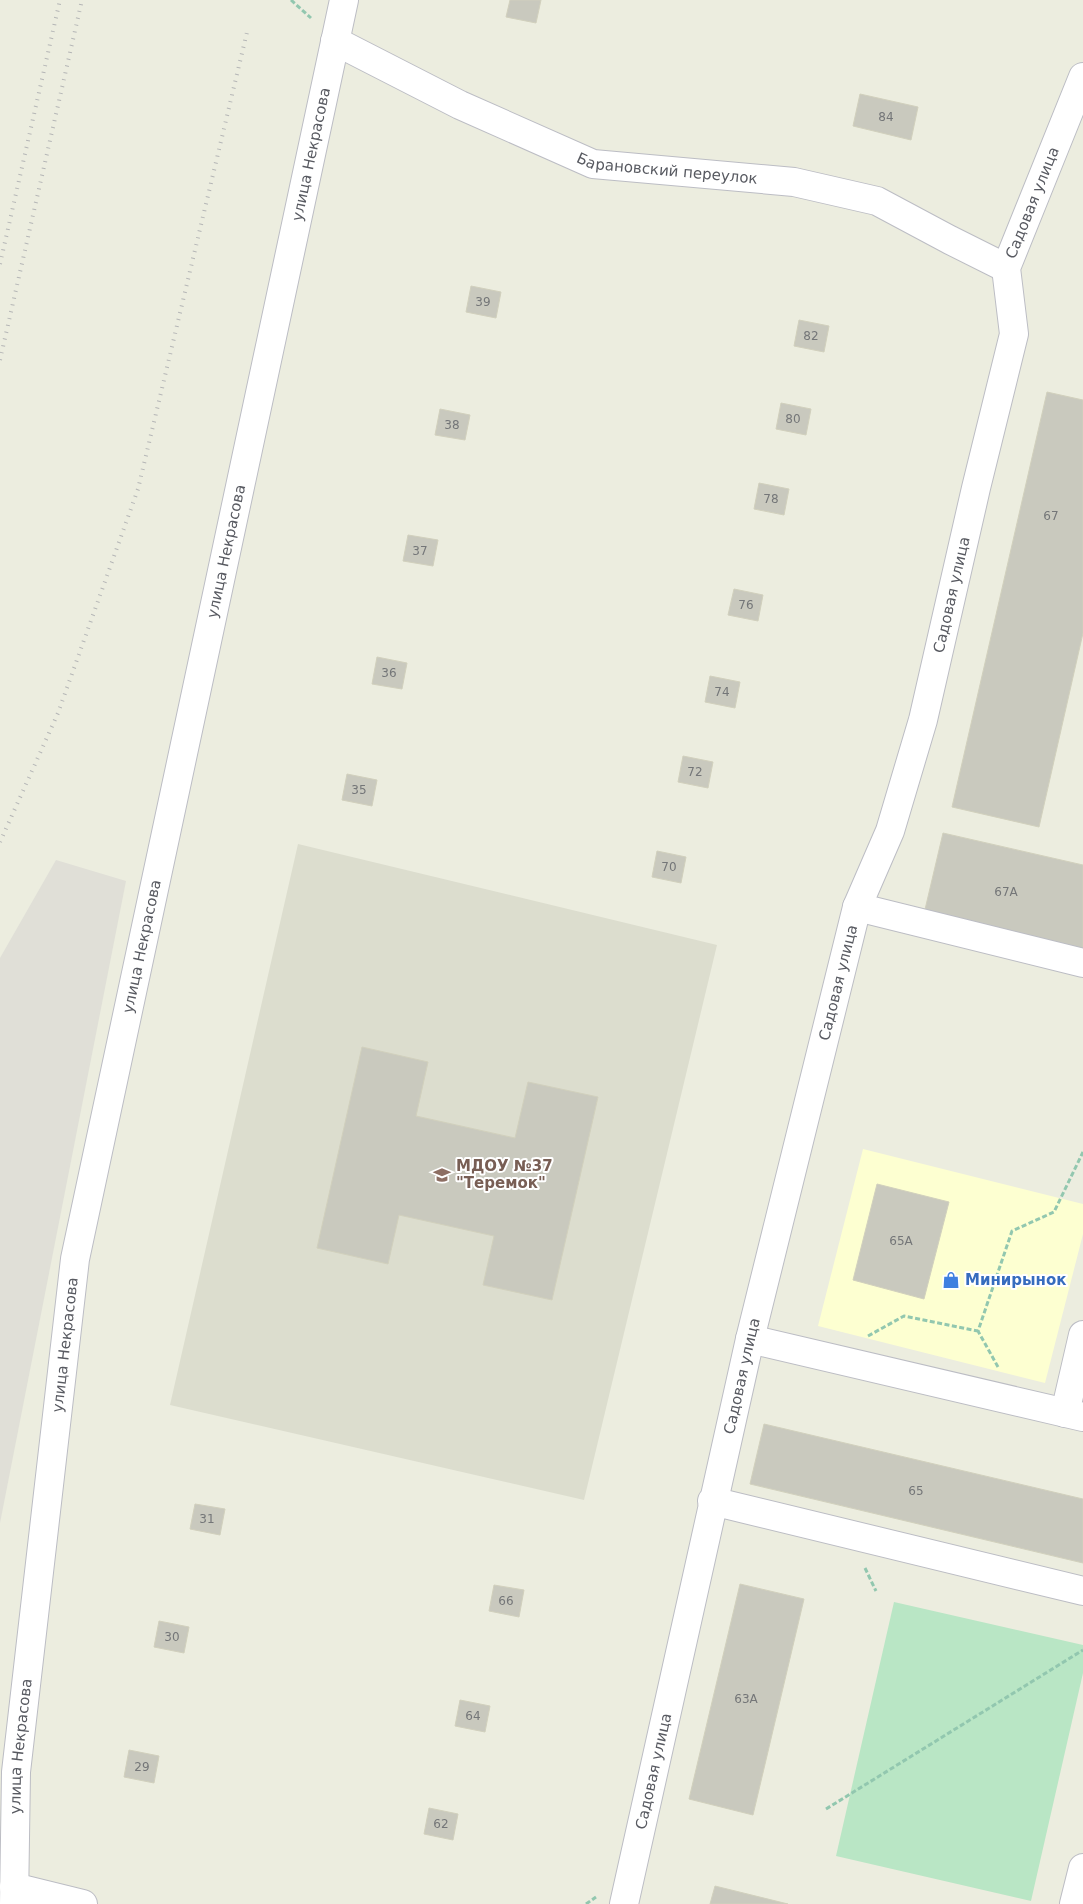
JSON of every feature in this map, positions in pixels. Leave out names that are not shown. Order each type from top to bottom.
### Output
[{"type":"street","name":"улица Некрасова","points":[[14,1896],[16,1772],[75,1259],[344,0]]},
{"type":"street","name":"Барановский переулок","points":[[335,41],[460,105],[593,164],[794,182],[877,201],[1006,268]]},
{"type":"street","name":"Садовая улица","points":[[624,1904],[712,1501],[857,908],[890,831],[923,720],[976,488],[1014,334],[1006,268],[1083,77]]},
{"type":"street","points":[[857,908],[1083,963]]},
{"type":"street","points":[[750,1340],[1074,1415],[1083,1335]]},
{"type":"street","points":[[712,1501],[1083,1591]]},
{"type":"street","points":[[1074,1904],[1083,1868]]},
{"type":"street","points":[[14,1896],[83,1904]]},
{"type":"path","points":[[1016,1401],[978,1331],[1012,1231],[1054,1212],[1083,1152]]},
{"type":"path","points":[[830,1358],[904,1316],[978,1331]]},
{"type":"path","points":[[826,1809],[1083,1650]]},
{"type":"shaded area","name":"МДОУ №37 \"Теремок\"","points":[[298,844],[717,945],[584,1500],[170,1405]]},
{"type":"shaded area","points":[[56,860],[126,881],[0,1523],[0,958]]},
{"type":"shaded area","name":"Минирынок","points":[[863,1149],[1083,1204],[1083,1234],[1045,1383],[818,1326]]},
{"type":"shaded area","points":[[894,1602],[1083,1645],[1083,1673],[1031,1901],[836,1856]]},
{"type":"building","points":[[510,0],[541,0],[536,23],[506,17]]},
{"type":"building","points":[[860,94],[918,107],[911,140],[853,126]]},
{"type":"building","points":[[471,286],[501,292],[496,318],[466,312]]},
{"type":"building","points":[[799,320],[829,326],[824,352],[794,346]]},
{"type":"building","points":[[1047,392],[1083,400],[1083,633],[1039,827],[952,807]]},
{"type":"building","points":[[781,403],[811,409],[806,435],[776,429]]},
{"type":"building","points":[[440,409],[470,415],[465,440],[435,435]]},
{"type":"building","points":[[759,483],[789,489],[784,515],[754,509]]},
{"type":"building","points":[[408,535],[438,540],[433,566],[403,561]]},
{"type":"building","points":[[734,589],[763,595],[758,621],[728,615]]},
{"type":"building","points":[[377,657],[407,663],[402,689],[372,684]]},
{"type":"building","points":[[710,676],[740,682],[735,708],[705,702]]},
{"type":"building","points":[[683,756],[713,762],[708,788],[678,782]]},
{"type":"building","points":[[347,774],[377,780],[372,806],[342,800]]},
{"type":"building","points":[[943,833],[1083,865],[1083,955],[923,918]]},
{"type":"building","points":[[657,851],[686,857],[681,883],[652,877]]},
{"type":"building","points":[[362,1047],[428,1062],[416,1116],[515,1138],[528,1082],[598,1097],[552,1300],[483,1285],[494,1236],[399,1215],[388,1264],[317,1248]]},
{"type":"building","points":[[877,1184],[949,1202],[924,1299],[853,1280]]},
{"type":"building","points":[[764,1424],[1083,1499],[1083,1563],[750,1484]]},
{"type":"building","points":[[195,1504],[225,1509],[220,1535],[190,1529]]},
{"type":"building","points":[[740,1584],[804,1599],[753,1815],[689,1799]]},
{"type":"building","points":[[494,1585],[524,1590],[519,1617],[489,1611]]},
{"type":"building","points":[[159,1621],[189,1627],[184,1653],[154,1647]]},
{"type":"building","points":[[460,1700],[490,1706],[485,1732],[455,1726]]},
{"type":"building","points":[[129,1750],[159,1756],[154,1783],[124,1777]]},
{"type":"building","points":[[429,1808],[458,1814],[453,1840],[424,1834]]},
{"type":"building","points":[[715,1886],[788,1904],[710,1904]]},
{"type":"railway","points":[[0,264],[60,0]]},
{"type":"railway","points":[[0,360],[82,0]]},
{"type":"railway","points":[[0,842],[58,713],[138,489],[248,28]]},
{"type":"place","name":"МДОУ №37 \"Теремок\"","points":[[442,1175]]},
{"type":"place","name":"Минирынок","points":[[951,1280]]}]
